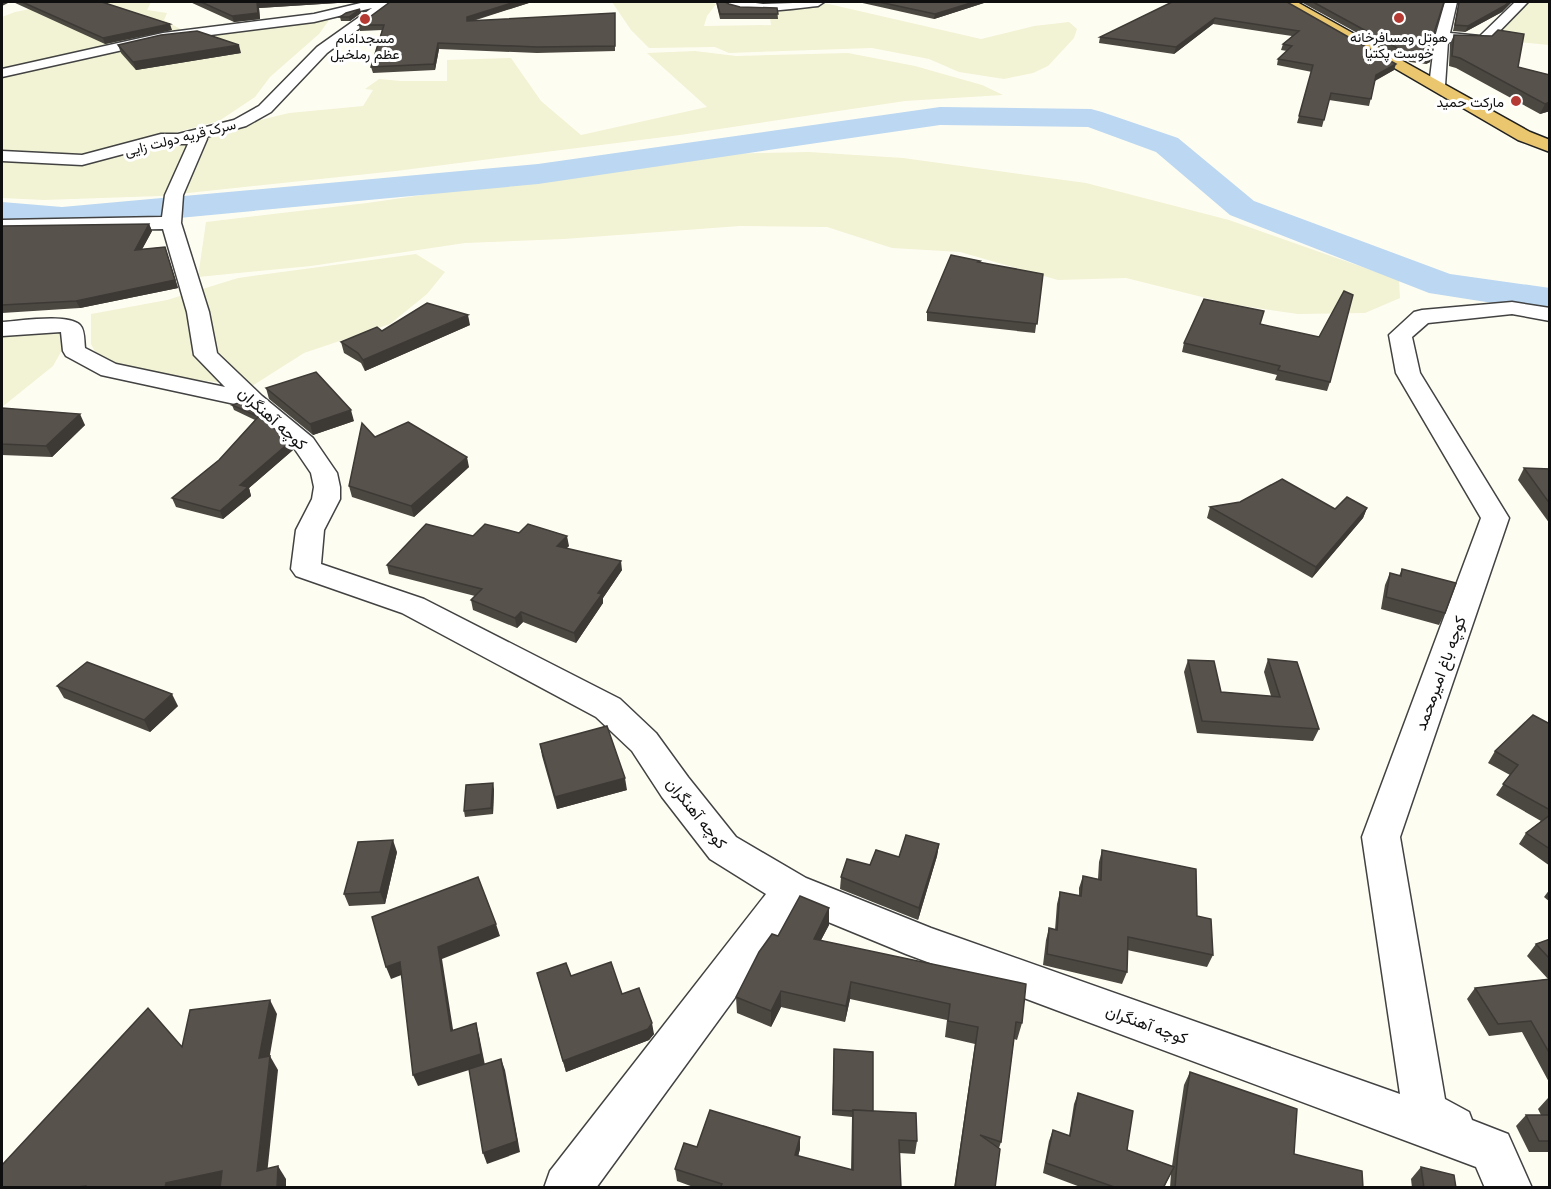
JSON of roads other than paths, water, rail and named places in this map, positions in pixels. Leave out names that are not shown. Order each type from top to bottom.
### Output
[{"type":"highway","points":[[1288,2],[1524,136],[1550,147]]},
{"type":"highway","points":[[1524,136],[1550,158]]},
{"type":"street","points":[[2,73],[163,37],[279,23],[342,12],[371,3],[387,2]]},
{"type":"street","name":"سرک قریه دولت زایی","points":[[2,156],[82,160],[161,139],[178,139],[240,123],[265,109],[322,50],[387,2]]},
{"type":"street","points":[[728,2],[763,8],[818,2]]},
{"type":"street","points":[[1437,86],[1442,37],[1450,2]]},
{"type":"street","points":[[1442,37],[1483,40],[1522,2]]},
{"type":"street","points":[[2,226],[173,209],[199,138],[178,139]]},
{"type":"street","name":"کوچه آهنگران","points":[[173,209],[206,355],[253,401],[304,442],[324,473],[327,487],[326,499],[310,530],[306,569],[413,606],[608,708],[644,742],[675,787],[723,848],[792,890],[920,942],[1492,1150]]},
{"type":"street","name":"کوچه باغ امیرمحمد","points":[[1492,1150],[1425,1112],[1381,837],[1495,518],[1408,373],[1400,335],[1422,317],[1512,308],[1550,315]]},
{"type":"street","points":[[2,329],[64,325],[72,328],[74,351],[109,370],[216,391],[253,401]]},
{"type":"street","points":[[567,1188],[792,890]]},
{"type":"street","points":[[1492,1150],[1509,1188]]},
{"type":"waterway","points":[[2,212],[62,218],[538,174],[940,116],[1091,118],[1167,145],[1242,208],[1443,285],[1550,300]]},
{"type":"place","name":"هوتل ومسافرخانه خوست پکتیا","points":[[1399,18]]},
{"type":"place","name":"مسجدامام عظم رملخیل","points":[[365,19]]},
{"type":"place","name":"مارکت حمید","points":[[1516,101]]}]
